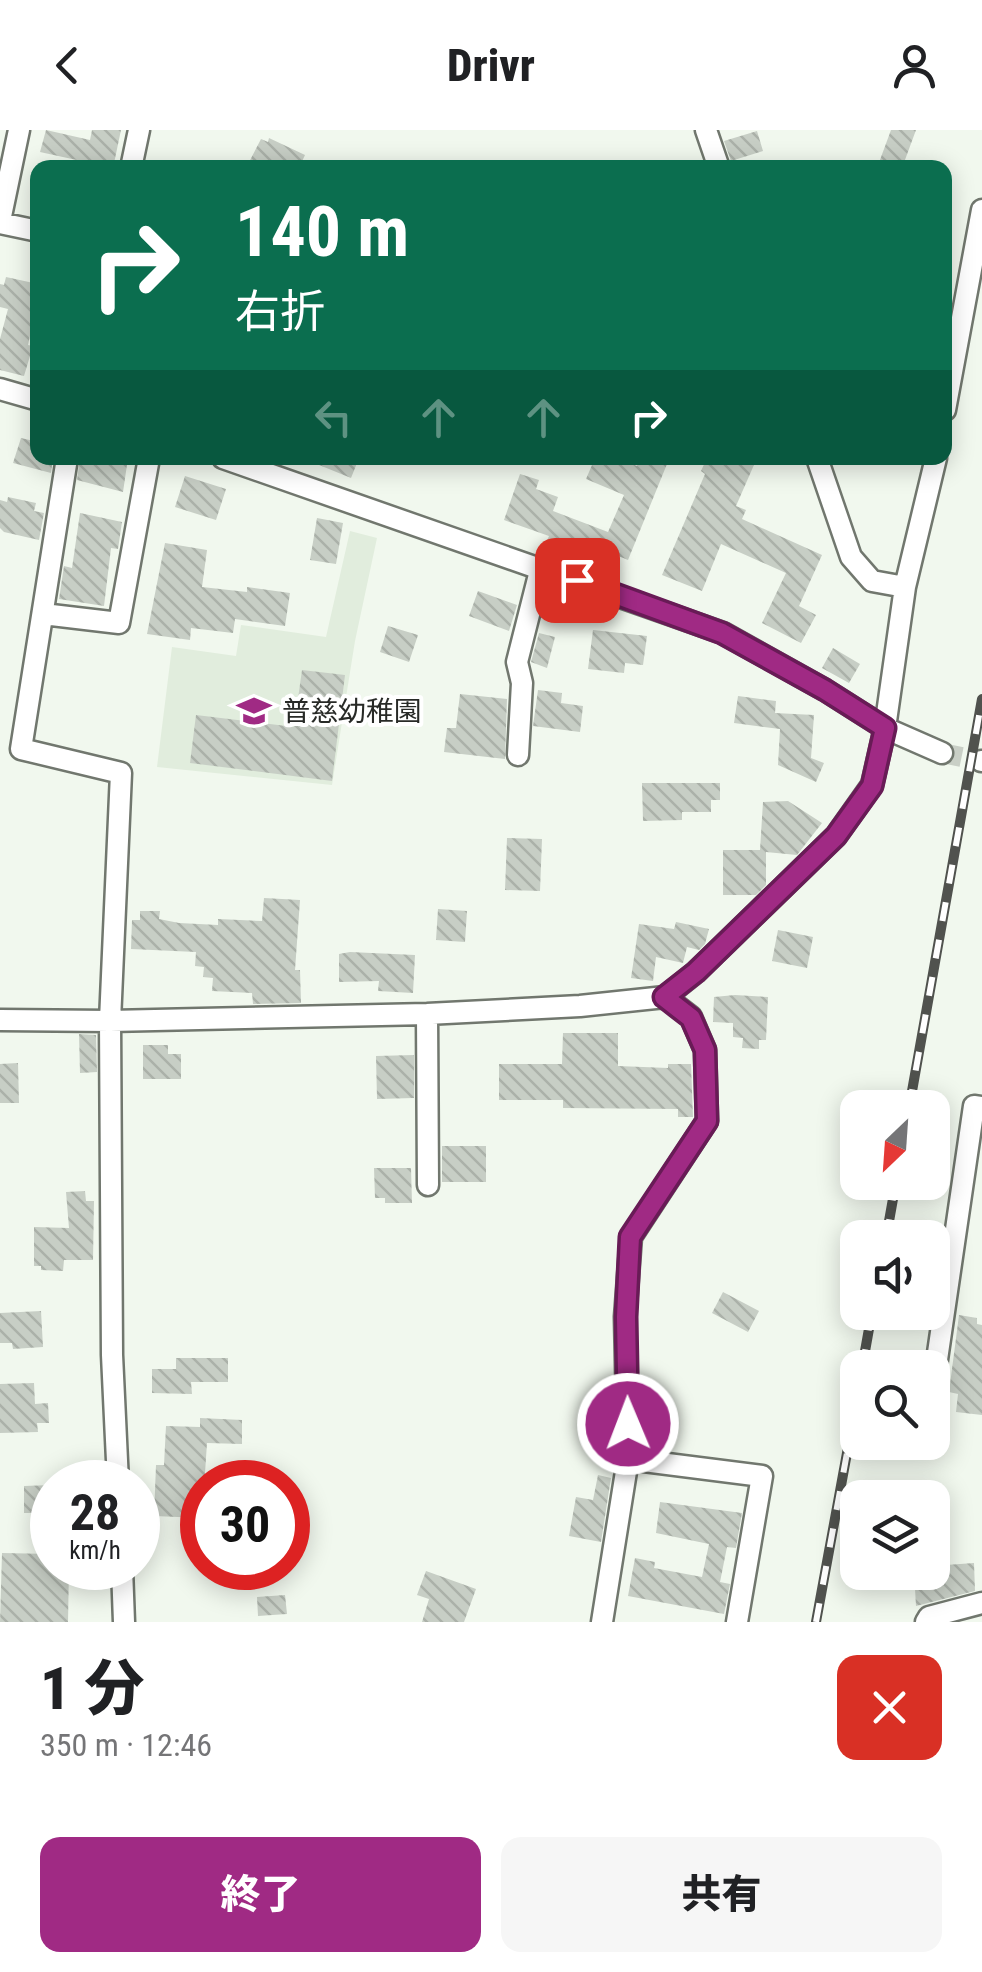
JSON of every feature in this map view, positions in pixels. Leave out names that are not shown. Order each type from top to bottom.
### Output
[{"type":"street","points":[[19,130],[0,222],[30,229]]},
{"type":"street","points":[[133,160],[139,130]]},
{"type":"street","points":[[706,130],[715,160]]},
{"type":"street","points":[[952,372],[982,210]]},
{"type":"street","points":[[0,389],[30,398]]},
{"type":"street","points":[[67,465],[21,750],[120,773],[110,1022],[112,1355],[117,1460]]},
{"type":"street","points":[[44,614],[119,623],[148,465]]},
{"type":"street","points":[[261,465],[722,633],[885,728],[942,753]]},
{"type":"street","points":[[819,465],[851,557],[872,581],[905,587]]},
{"type":"street","points":[[0,1020],[110,1022],[427,1014],[664,997],[696,972],[836,836],[872,786],[885,728],[905,587],[934,465]]},
{"type":"street","points":[[518,755],[522,683],[517,662],[541,567]]},
{"type":"street","points":[[602,1622],[628,1459],[626,1317],[630,1237],[707,1121],[705,1050],[691,1018],[664,997]]},
{"type":"street","points":[[427,1014],[428,1186]]},
{"type":"street","points":[[938,1350],[974,1106],[982,1107]]},
{"type":"street","points":[[628,1459],[762,1476],[736,1622]]},
{"type":"street","points":[[123,1590],[124,1622]]},
{"type":"street","points":[[926,1622],[928,1617],[982,1603]]},
{"type":"shaded area","name":"普慈幼稚園","points":[[350,531],[377,538],[355,641],[332,785],[157,767],[172,647],[236,656],[241,625],[326,637]]},
{"type":"building","points":[[46,130],[90,140],[92,130],[121,130],[115,160],[76,160],[40,152]]},
{"type":"building","points":[[891,130],[916,130],[905,160],[880,160]]},
{"type":"building","points":[[757,131],[763,151],[731,160],[724,141]]},
{"type":"building","points":[[269,138],[305,155],[303,160],[250,160],[261,139],[268,142]]},
{"type":"building","points":[[6,277],[30,282],[30,356],[24,376],[0,370],[0,339],[8,309],[0,307],[0,284],[4,285]]},
{"type":"building","points":[[21,438],[30,440],[30,465],[52,465],[51,473],[13,463]]},
{"type":"building","points":[[79,465],[127,465],[123,492],[77,480]]},
{"type":"building","points":[[319,465],[356,465],[351,478]]},
{"type":"building","points":[[592,465],[667,465],[628,560],[587,543],[585,549],[571,544],[569,551],[546,543],[549,536],[504,520],[520,474],[539,480],[536,489],[558,497],[553,511],[608,532],[624,495],[586,479]]},
{"type":"building","points":[[704,465],[754,465],[736,506],[746,510],[742,519],[822,555],[799,606],[816,615],[801,643],[762,623],[786,573],[721,544],[702,591],[662,575],[705,474],[701,471]]},
{"type":"building","points":[[185,476],[226,489],[216,520],[175,507]]},
{"type":"building","points":[[8,497],[36,503],[34,511],[44,513],[39,540],[0,528],[0,500],[7,502]]},
{"type":"building","points":[[80,513],[122,522],[118,549],[111,548],[104,606],[59,599],[64,566],[72,568]]},
{"type":"building","points":[[317,518],[343,523],[336,564],[310,560]]},
{"type":"building","points":[[165,543],[207,550],[202,587],[247,592],[247,587],[290,593],[285,626],[235,619],[233,633],[191,628],[190,640],[147,634]]},
{"type":"building","points":[[478,591],[517,605],[509,631],[469,616]]},
{"type":"building","points":[[388,626],[418,635],[409,662],[380,652]]},
{"type":"building","points":[[593,630],[647,636],[643,665],[625,663],[624,673],[588,669]]},
{"type":"building","points":[[539,633],[555,637],[547,668],[531,662]]},
{"type":"building","points":[[833,648],[860,664],[849,683],[822,668]]},
{"type":"building","points":[[302,670],[345,675],[332,781],[190,763],[196,715],[294,727]]},
{"type":"building","points":[[538,690],[562,693],[561,703],[583,706],[580,732],[533,726]]},
{"type":"building","points":[[460,694],[507,699],[505,759],[444,752],[447,728],[456,728]]},
{"type":"building","points":[[738,696],[776,701],[775,713],[814,715],[811,758],[824,763],[816,782],[778,765],[780,729],[734,723]]},
{"type":"building","points":[[642,783],[720,783],[720,800],[711,800],[711,812],[682,812],[682,820],[643,821]]},
{"type":"building","points":[[788,801],[822,823],[797,855],[766,852],[766,885],[756,895],[723,895],[723,850],[760,850],[763,802]]},
{"type":"building","points":[[507,838],[542,839],[540,891],[505,890]]},
{"type":"building","points":[[264,898],[300,900],[295,970],[300,970],[301,1003],[253,1004],[252,993],[212,991],[213,978],[203,977],[204,967],[195,966],[196,952],[131,949],[132,920],[140,920],[140,911],[160,911],[159,919],[179,923],[218,925],[218,919],[262,921]]},
{"type":"building","points":[[438,909],[467,911],[465,942],[436,940]]},
{"type":"building","points":[[676,922],[709,929],[705,944],[699,950],[687,947],[683,963],[656,957],[653,981],[631,978],[639,924],[674,929]]},
{"type":"building","points":[[778,930],[813,937],[807,968],[772,961]]},
{"type":"building","points":[[339,954],[415,955],[413,993],[378,991],[379,981],[339,982]]},
{"type":"building","points":[[714,997],[768,997],[766,1040],[759,1040],[759,1049],[742,1048],[743,1038],[733,1037],[733,1023],[713,1022]]},
{"type":"building","points":[[563,1033],[618,1033],[618,1066],[668,1068],[668,1064],[691,1064],[693,1117],[678,1117],[678,1109],[563,1108],[563,1100],[499,1100],[499,1064],[562,1064]]},
{"type":"building","points":[[79,1034],[96,1035],[97,1072],[80,1073]]},
{"type":"building","points":[[143,1045],[168,1045],[168,1054],[181,1054],[181,1079],[143,1079]]},
{"type":"building","points":[[414,1055],[414,1098],[377,1099],[376,1056]]},
{"type":"building","points":[[18,1063],[19,1103],[0,1103],[0,1064]]},
{"type":"building","points":[[442,1146],[486,1146],[486,1182],[442,1182]]},
{"type":"building","points":[[374,1168],[411,1168],[412,1203],[385,1203],[385,1198],[375,1198]]},
{"type":"building","points":[[85,1191],[86,1201],[94,1201],[93,1260],[64,1260],[63,1271],[34,1266],[34,1227],[69,1228],[66,1192]]},
{"type":"building","points":[[723,1292],[759,1311],[748,1332],[712,1313]]},
{"type":"building","points":[[41,1311],[43,1347],[13,1349],[12,1343],[0,1343],[0,1313]]},
{"type":"building","points":[[959,1315],[977,1318],[977,1324],[982,1325],[982,1415],[956,1412],[958,1394],[950,1392]]},
{"type":"building","points":[[176,1358],[228,1358],[228,1382],[191,1382],[192,1394],[152,1393],[152,1369],[176,1369]]},
{"type":"building","points":[[34,1383],[35,1404],[48,1403],[49,1423],[37,1423],[38,1432],[0,1433],[0,1384]]},
{"type":"building","points":[[200,1418],[242,1420],[242,1444],[207,1443],[206,1460],[180,1460],[180,1517],[160,1516],[160,1465],[164,1465],[166,1426],[200,1427]]},
{"type":"building","points":[[598,1475],[611,1478],[601,1542],[569,1536],[576,1497],[593,1500]]},
{"type":"building","points":[[24,1486],[30,1486],[30,1513],[24,1513]]},
{"type":"building","points":[[660,1502],[742,1513],[736,1548],[727,1547],[720,1582],[730,1584],[724,1614],[628,1596],[635,1558],[655,1562],[654,1568],[702,1577],[709,1544],[656,1533]]},
{"type":"building","points":[[2,1553],[30,1554],[30,1590],[69,1590],[68,1622],[0,1622]]},
{"type":"building","points":[[974,1563],[975,1591],[916,1606],[915,1590],[950,1590],[950,1565]]},
{"type":"building","points":[[426,1571],[476,1589],[464,1622],[422,1622],[429,1599],[417,1595]]},
{"type":"building","points":[[285,1595],[287,1614],[258,1616],[257,1597]]},
{"type":"tunnel","points":[[942,753],[981,761]]},
{"type":"railway","points":[[912,1090],[982,699]]},
{"type":"railway","points":[[889,1220],[893,1200]]},
{"type":"railway","points":[[865,1350],[869,1330]]},
{"type":"railway","points":[[816,1622],[846,1460]]},
{"type":"place","name":"普慈幼稚園","points":[[254,711]]},
{"type":"route","points":[[577,580],[722,633],[885,728],[872,786],[836,836],[696,972],[664,997],[691,1018],[705,1050],[707,1121],[630,1237],[626,1317],[628,1424]]}]
